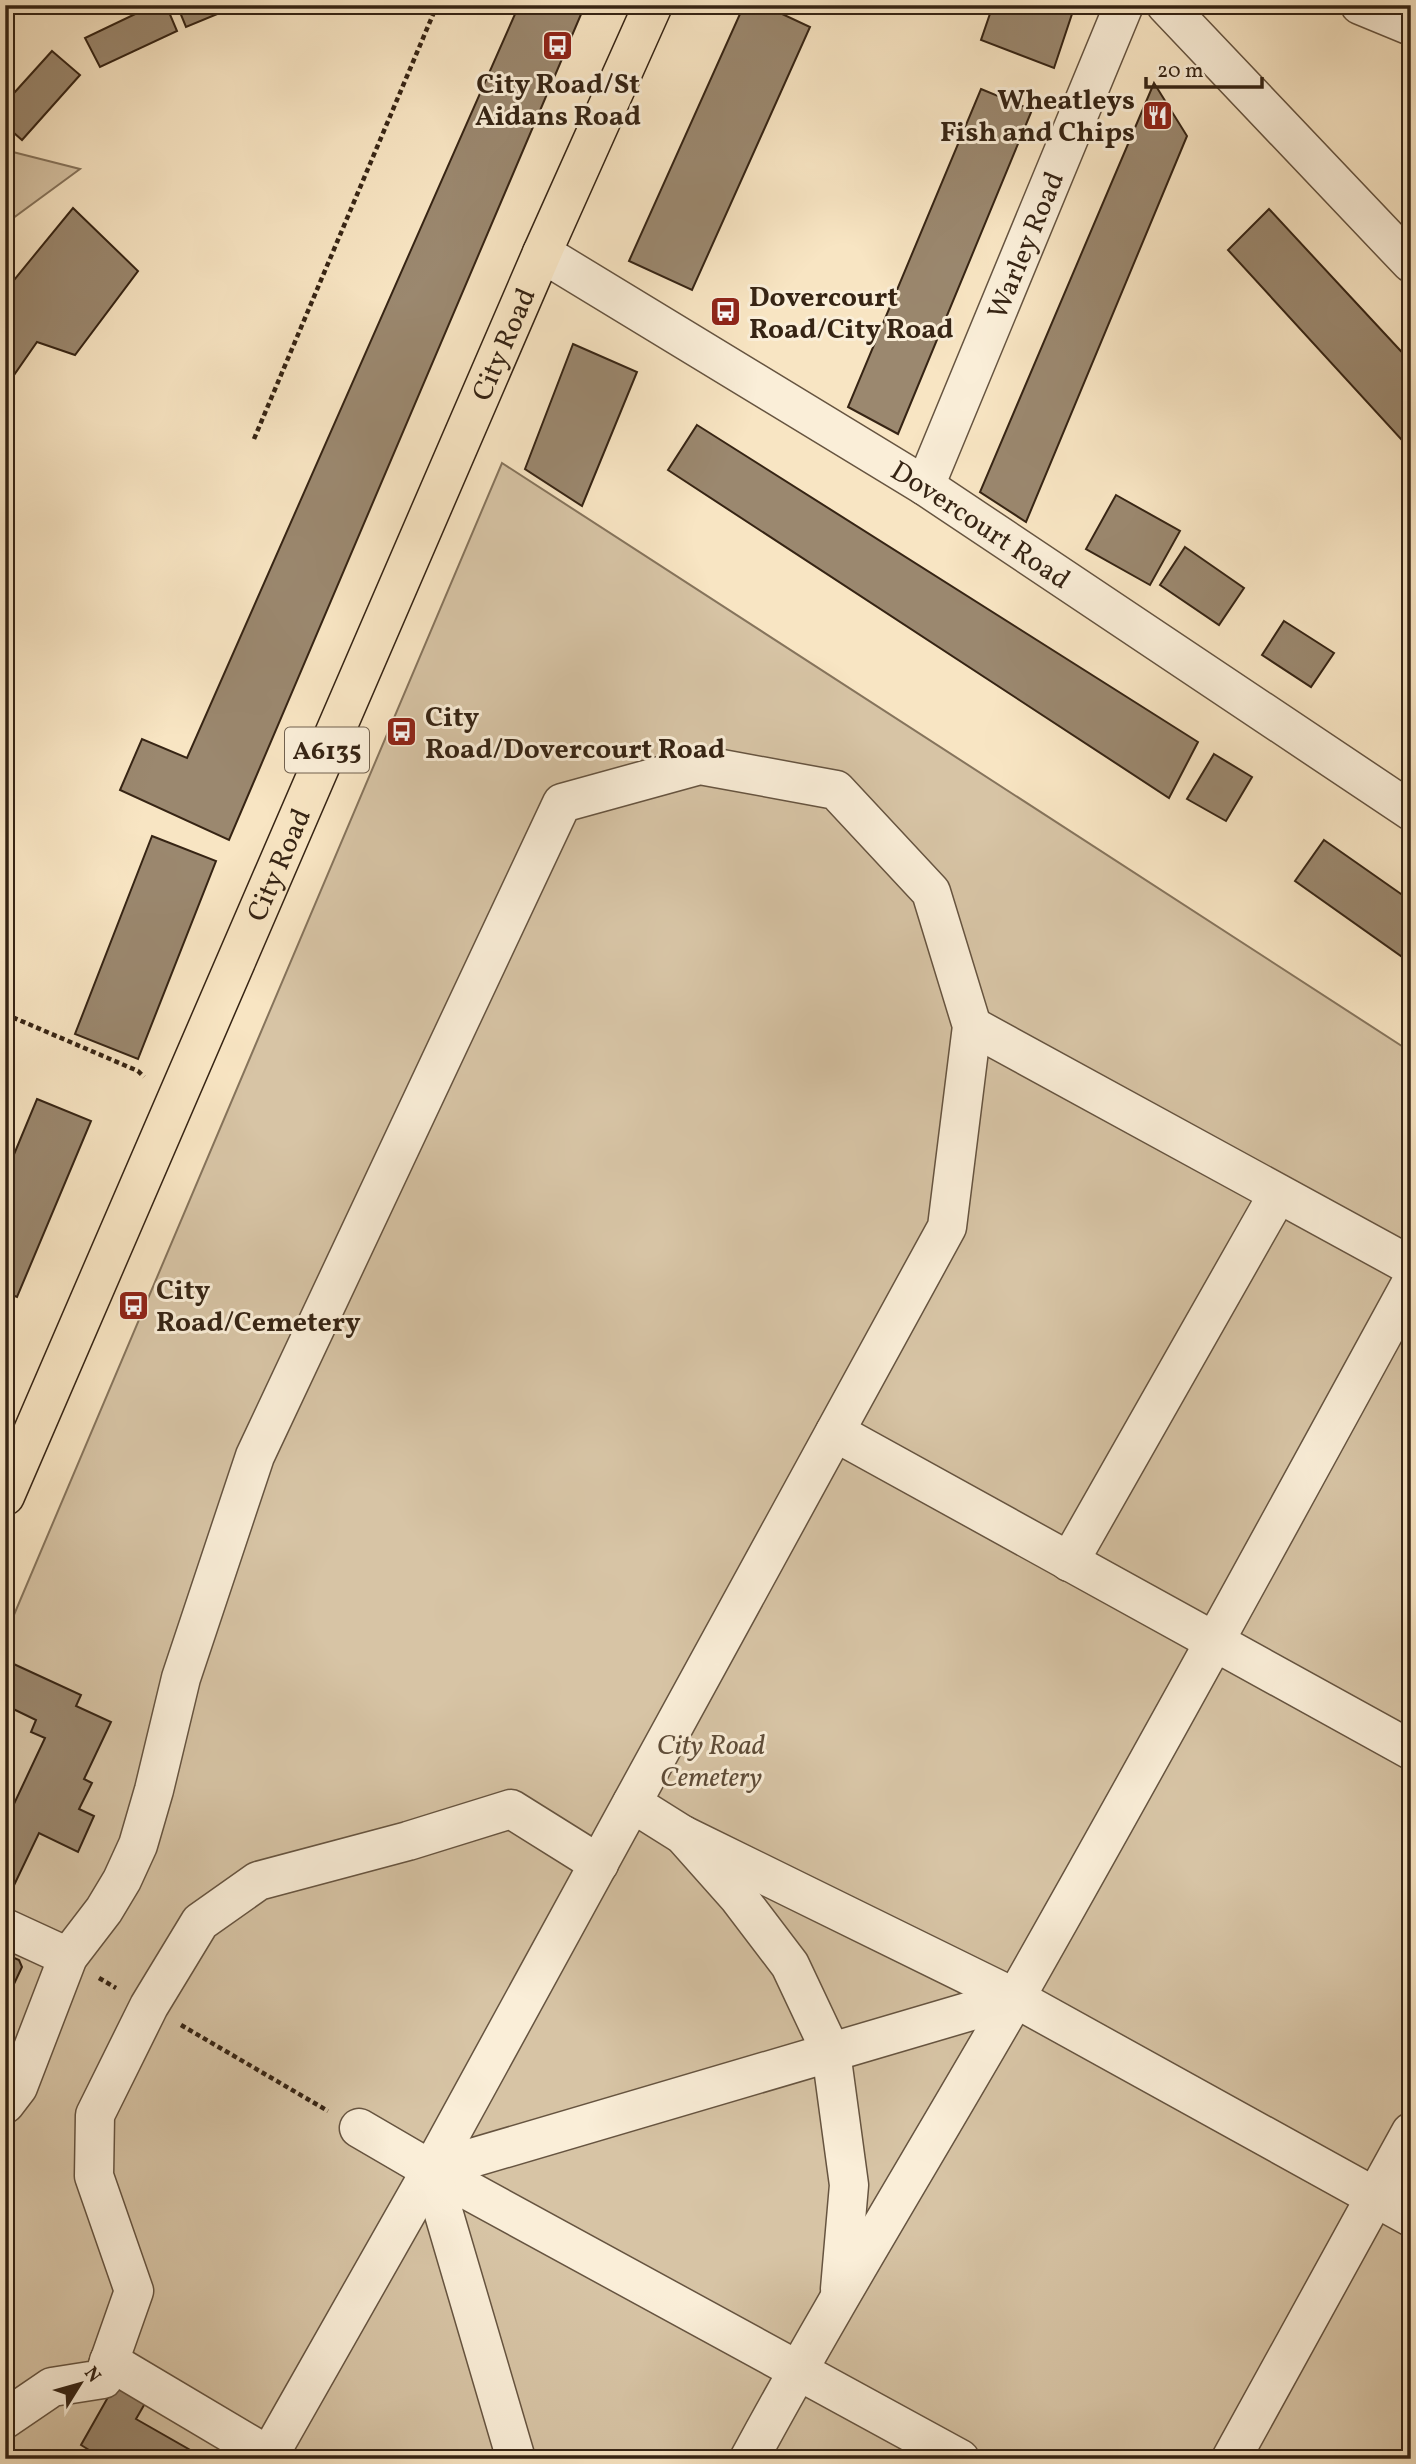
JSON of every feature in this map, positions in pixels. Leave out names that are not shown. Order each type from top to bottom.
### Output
[{"type":"main road","name":"City Road","points":[[5,1496],[542,253],[653,5]]},
{"type":"street","name":"Warley Road","points":[[925,486],[1124,5]]},
{"type":"street","points":[[1166,5],[1411,263]]},
{"type":"street","points":[[1360,5],[1411,26]]},
{"type":"street","name":"Dovercourt Road","points":[[542,253],[925,486],[1411,811]]},
{"type":"street","points":[[5,2104],[18,2087],[82,1966],[104,1910],[138,1845],[181,1678],[256,1456],[562,803],[700,765],[836,789],[931,892],[972,1026],[947,1227],[431,2170],[268,2457],[109,2361]]},
{"type":"street","points":[[972,1026],[1411,1266]]},
{"type":"street","points":[[1069,1562],[1279,1194]]},
{"type":"street","points":[[748,2453],[1015,1997],[1215,1642],[1411,1283]]},
{"type":"street","points":[[835,1432],[1411,1750]]},
{"type":"street","points":[[632,1803],[684,1835],[1015,1997],[1411,2217]]},
{"type":"street","points":[[5,2419],[52,2387],[103,2379],[134,2291],[94,2176],[95,2115],[149,2006],[200,1922],[258,1881],[408,1841],[511,1809],[599,1864]]},
{"type":"street","points":[[684,1835],[739,1898],[790,1965],[831,2052],[849,2185],[839,2298]]},
{"type":"street","points":[[5,1928],[82,1966]]},
{"type":"street","points":[[431,2170],[1015,1997]]},
{"type":"street","points":[[359,2129],[960,2459]]},
{"type":"street","points":[[1231,2459],[1411,2132]]},
{"type":"street","points":[[431,2170],[516,2459]]},
{"type":"path","points":[[254,439],[437,5]]},
{"type":"path","points":[[5,1014],[138,1071],[146,1079]]},
{"type":"path","points":[[82,1966],[117,1989]]},
{"type":"path","points":[[174,2021],[300,2095]]},
{"type":"green space","points":[[5,150],[80,169],[5,224]]},
{"type":"green space","name":"City Road Cemetery","points":[[502,463],[1411,1052],[1411,2459],[5,2459],[5,1636]]},
{"type":"building","points":[[154,5],[166,5],[177,31],[100,67],[85,38]]},
{"type":"building","points":[[177,5],[239,5],[186,27]]},
{"type":"building","points":[[519,5],[585,5],[229,840],[120,790],[142,739],[187,758]]},
{"type":"building","points":[[744,5],[763,5],[810,27],[692,290],[629,261]]},
{"type":"building","points":[[993,5],[1075,5],[1054,68],[981,40]]},
{"type":"building","points":[[52,51],[80,75],[22,140],[5,125],[5,103]]},
{"type":"building","points":[[1154,83],[1187,136],[1026,522],[980,492]]},
{"type":"building","points":[[981,89],[1032,110],[898,434],[848,407]]},
{"type":"building","points":[[73,208],[138,271],[75,355],[37,342],[5,388],[5,291]]},
{"type":"building","points":[[1269,209],[1411,362],[1411,450],[1228,250]]},
{"type":"building","points":[[573,344],[637,372],[582,506],[525,469]]},
{"type":"building","points":[[697,425],[1198,742],[1169,798],[668,470]]},
{"type":"building","points":[[1116,495],[1180,531],[1150,585],[1086,549]]},
{"type":"building","points":[[1185,547],[1244,588],[1219,625],[1160,585]]},
{"type":"building","points":[[1284,621],[1334,653],[1311,687],[1262,655]]},
{"type":"building","points":[[1214,754],[1252,777],[1226,821],[1187,799]]},
{"type":"building","points":[[152,836],[216,861],[138,1059],[75,1034]]},
{"type":"building","points":[[1324,840],[1411,901],[1411,957],[1408,961],[1295,881]]},
{"type":"building","points":[[37,1099],[91,1121],[17,1297],[5,1292],[5,1176]]},
{"type":"building","points":[[5,1660],[81,1695],[76,1706],[111,1722],[84,1779],[92,1783],[79,1809],[94,1816],[78,1852],[39,1833],[5,1904],[5,1823],[45,1738],[31,1732],[36,1720],[5,1705]]},
{"type":"building","points":[[5,1954],[19,1960],[22,1967],[5,2003]]},
{"type":"building","points":[[116,2383],[147,2400],[136,2419],[206,2459],[91,2459],[94,2453],[81,2445]]},
{"type":"place","name":"City Road/St Aidans Road","points":[[558,46]]},
{"type":"place","name":"Wheatleys Fish and Chips","points":[[1158,115]]},
{"type":"place","name":"Dovercourt Road/City Road","points":[[726,312]]},
{"type":"place","name":"City Road/Dovercourt Road","points":[[402,732]]},
{"type":"place","name":"City Road/Cemetery","points":[[133,1305]]}]
